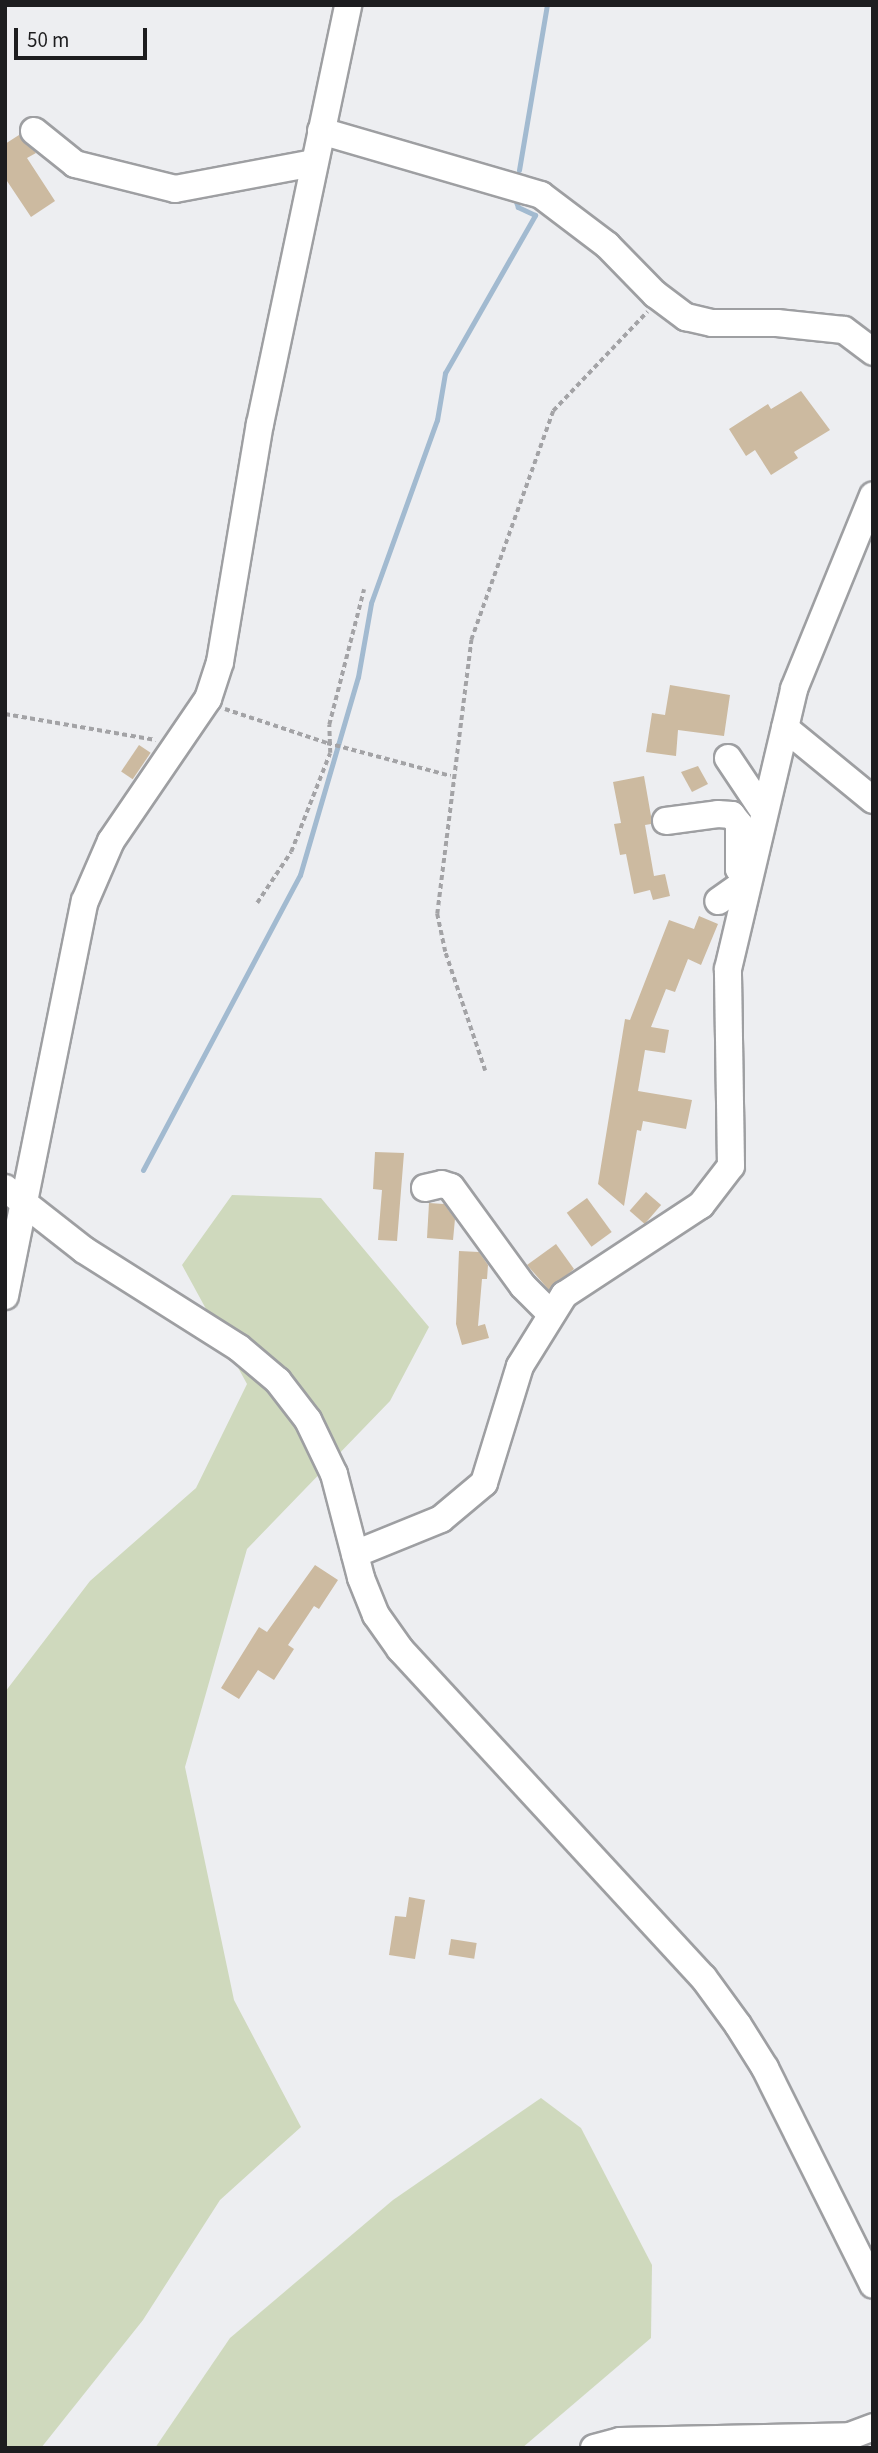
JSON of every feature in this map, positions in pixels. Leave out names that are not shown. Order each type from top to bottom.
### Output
[{"type":"street","points":[[5,1296],[14,1196],[85,901],[111,841],[208,699],[225,636],[260,424],[348,5]]},
{"type":"street","points":[[34,131],[75,164],[175,188],[314,163]]},
{"type":"street","points":[[321,131],[541,195],[607,245],[660,299],[686,317],[712,323],[777,323],[844,330],[873,352]]},
{"type":"street","points":[[355,1554],[441,1519],[484,1483],[520,1366],[564,1295],[601,1268],[702,1205],[731,1166],[728,969],[785,728],[840,566],[873,495]]},
{"type":"street","points":[[785,728],[873,800]]},
{"type":"street","points":[[728,758],[764,812]]},
{"type":"street","points":[[666,821],[703,814],[732,815],[739,824],[739,869],[747,881]]},
{"type":"street","points":[[718,901],[747,881]]},
{"type":"street","points":[[425,1188],[442,1184],[451,1187],[523,1286],[551,1314]]},
{"type":"street","points":[[14,1196],[84,1250],[239,1348],[278,1381],[308,1420],[334,1474],[355,1554],[376,1615],[400,1649],[703,1977],[765,2068],[873,2285]]},
{"type":"street","points":[[594,2448],[620,2441],[818,2442],[850,2436],[873,2427]]},
{"type":"path","points":[[485,1071],[445,952],[437,914],[451,776],[471,640],[553,411],[660,299]]},
{"type":"path","points":[[257,904],[304,822],[330,753],[327,743],[364,589]]},
{"type":"path","points":[[208,699],[327,743],[451,776]]},
{"type":"path","points":[[5,713],[95,726],[179,745]]},
{"type":"green space","points":[[232,1195],[321,1198],[429,1327],[390,1401],[247,1549],[185,1767],[234,2000],[301,2127],[220,2200],[143,2320],[41,2448],[5,2448],[5,1692],[90,1581],[196,1488],[247,1384],[182,1265]]},
{"type":"green space","points":[[541,2098],[581,2128],[652,2265],[651,2338],[522,2448],[155,2448],[230,2338],[393,2200]]},
{"type":"building","points":[[19,135],[36,153],[27,158],[55,201],[31,217],[5,178],[5,144]]},
{"type":"building","points":[[801,391],[830,430],[794,452],[798,458],[771,475],[755,450],[746,456],[729,429],[768,404],[771,409]]},
{"type":"building","points":[[670,685],[730,695],[724,736],[678,730],[676,756],[646,752],[652,713],[665,715]]},
{"type":"building","points":[[139,745],[151,753],[133,779],[121,772]]},
{"type":"building","points":[[698,766],[708,784],[692,792],[681,772]]},
{"type":"building","points":[[644,776],[651,816],[651,824],[645,825],[654,876],[665,874],[670,896],[653,900],[650,890],[634,894],[626,854],[620,855],[614,824],[621,823],[613,782]]},
{"type":"building","points":[[699,916],[718,924],[701,965],[688,959],[675,992],[666,989],[651,1027],[669,1030],[665,1053],[645,1050],[638,1091],[692,1100],[686,1129],[643,1121],[641,1131],[637,1130],[624,1206],[598,1184],[625,1019],[630,1020],[669,920],[694,929]]},
{"type":"building","points":[[375,1152],[404,1153],[397,1241],[378,1240],[382,1190],[373,1189]]},
{"type":"building","points":[[646,1192],[661,1205],[645,1224],[630,1211]]},
{"type":"building","points":[[587,1198],[612,1232],[591,1247],[567,1213]]},
{"type":"building","points":[[429,1203],[444,1204],[455,1219],[453,1240],[427,1238]]},
{"type":"building","points":[[556,1244],[574,1269],[549,1290],[527,1265]]},
{"type":"building","points":[[459,1251],[479,1252],[488,1265],[487,1279],[482,1279],[478,1326],[485,1324],[489,1338],[462,1345],[456,1324]]},
{"type":"building","points":[[315,1565],[338,1580],[319,1609],[314,1606],[288,1645],[294,1649],[274,1680],[258,1670],[239,1699],[221,1688],[259,1627],[267,1632]]},
{"type":"building","points":[[409,1897],[425,1900],[415,1959],[389,1955],[395,1916],[406,1917]]},
{"type":"building","points":[[451,1939],[477,1943],[474,1959],[448,1955]]},
{"type":"waterway","points":[[519,170],[547,5]]},
{"type":"waterway","points":[[143,1170],[300,875],[358,677],[371,603],[437,420],[445,373],[535,215],[518,207],[515,199]]}]
